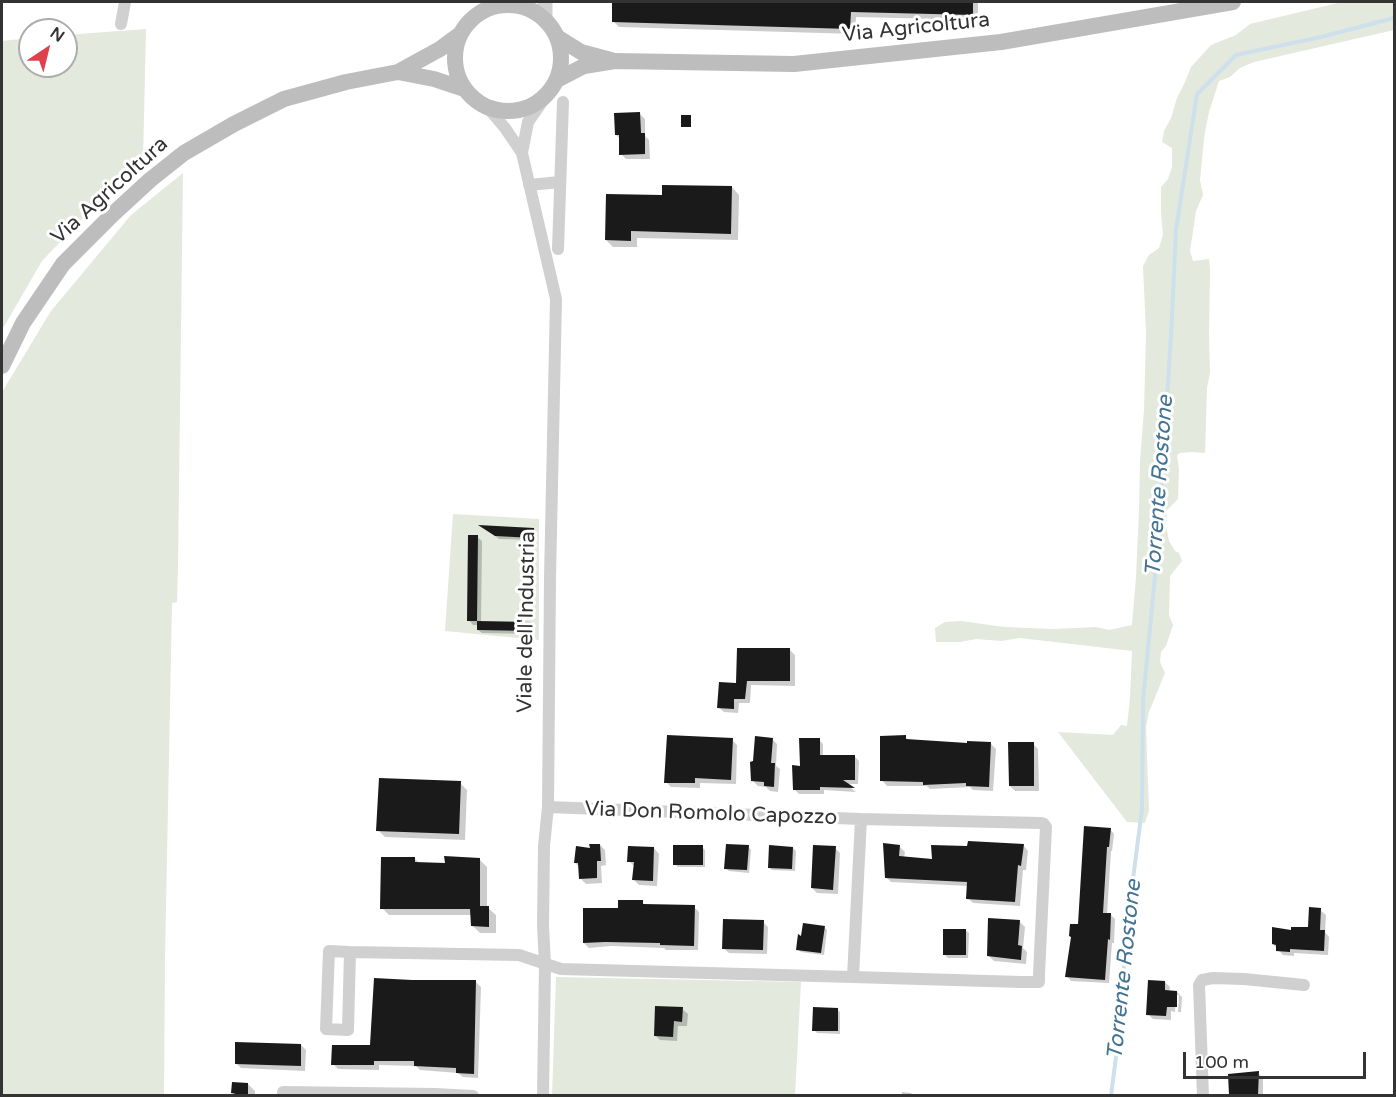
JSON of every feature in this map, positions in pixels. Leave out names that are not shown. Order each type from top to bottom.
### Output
[{"type":"main road","name":"Via Agricoltura","points":[[557,80],[584,66],[615,61],[794,64],[1001,42],[1226,3]]},
{"type":"main road","name":"Viale dell'Industria","points":[[464,89],[475,101],[489,109],[504,112],[520,111],[546,96],[557,80],[561,66],[561,51],[557,37],[545,20],[533,11],[518,6],[503,5],[488,8]]},
{"type":"main road","points":[[464,89],[457,76],[454,63],[459,35],[466,24],[488,8]]},
{"type":"main road","name":"Via Agricoltura","points":[[2,366],[23,323],[63,264],[150,180],[184,153],[284,99],[346,82],[398,72],[440,49],[459,35]]},
{"type":"main road","name":"Via Agricoltura","points":[[557,37],[581,52],[615,61]]},
{"type":"main road","name":"Via Agricoltura","points":[[398,72],[434,79],[464,89]]},
{"type":"street","points":[[121,24],[124,2]]},
{"type":"street","points":[[488,8],[512,2]]},
{"type":"street","points":[[545,2],[545,20]]},
{"type":"street","name":"Viale dell'Industria","points":[[522,153],[528,122],[546,96]]},
{"type":"street","points":[[558,249],[563,102]]},
{"type":"street","name":"Viale dell'Industria","points":[[489,109],[522,153],[556,299],[548,807],[544,846],[543,1095]]},
{"type":"street","points":[[529,185],[560,182]]},
{"type":"street","name":"Via Don Romolo Capozzo","points":[[548,807],[861,819],[852,977]]},
{"type":"street","points":[[350,952],[348,1030],[326,1029],[329,951],[519,955],[561,969],[1039,982],[1046,827],[1041,823],[861,819]]},
{"type":"street","points":[[1203,1095],[1199,985],[1202,980],[1244,979],[1304,986]]},
{"type":"street","points":[[283,1095],[283,1092],[473,1095]]},
{"type":"shaded area","points":[[1342,2],[1394,2],[1394,30],[1254,62],[1240,68],[1230,77],[1219,81],[1209,112],[1200,180],[1203,195],[1196,211],[1190,251],[1193,261],[1209,259],[1210,270],[1210,373],[1207,388],[1205,453],[1192,452],[1177,455],[1178,499],[1167,510],[1166,526],[1169,541],[1179,553],[1182,561],[1170,576],[1169,615],[1173,625],[1166,646],[1161,652],[1160,662],[1165,673],[1149,712],[1146,727],[1149,810],[1145,823],[1127,822],[1058,732],[1113,735],[1121,725],[1127,726],[1132,651],[1020,638],[1001,641],[976,639],[936,642],[935,628],[945,622],[961,621],[1004,627],[1053,629],[1096,627],[1109,630],[1132,625],[1144,410],[1146,333],[1143,266],[1149,255],[1159,248],[1163,235],[1161,187],[1168,179],[1172,167],[1172,148],[1162,142],[1164,131],[1191,67],[1211,45],[1236,35],[1250,24]]},
{"type":"shaded area","points":[[146,29],[143,161],[125,174],[42,261],[2,330],[2,41],[18,39],[18,78],[78,78],[78,34]]},
{"type":"shaded area","points":[[183,173],[178,564],[177,602],[172,603],[164,1095],[2,1095],[2,392],[51,311],[131,215]]},
{"type":"shaded area","points":[[453,514],[539,519],[539,640],[445,631]]},
{"type":"shaded area","points":[[556,977],[801,982],[795,1095],[552,1096]]},
{"type":"building","points":[[612,2],[973,2],[973,15],[851,12],[850,29],[612,22]]},
{"type":"building","points":[[640,112],[641,133],[645,133],[645,154],[619,155],[619,135],[615,135],[614,113]]},
{"type":"building","points":[[681,115],[691,115],[691,127],[681,127]]},
{"type":"building","points":[[662,185],[732,186],[731,234],[631,231],[631,241],[605,240],[606,194],[662,195]]},
{"type":"building","points":[[478,525],[534,528],[534,538],[495,536]]},
{"type":"building","points":[[468,535],[478,535],[477,621],[467,621]]},
{"type":"building","points":[[477,621],[531,622],[531,631],[477,630]]},
{"type":"building","points":[[737,648],[790,648],[790,681],[747,681],[745,699],[734,699],[734,709],[717,708],[719,682],[736,683]]},
{"type":"building","points":[[667,735],[733,738],[731,780],[695,778],[695,783],[664,783]]},
{"type":"building","points":[[906,735],[906,739],[967,743],[967,741],[991,742],[989,787],[966,786],[966,783],[923,785],[923,782],[880,781],[880,736]]},
{"type":"building","points":[[755,736],[773,738],[771,763],[775,763],[774,787],[764,786],[764,782],[751,781],[750,762],[753,761]]},
{"type":"building","points":[[799,738],[820,738],[820,755],[855,755],[855,780],[843,780],[855,788],[820,787],[820,790],[793,790],[792,765],[800,766]]},
{"type":"building","points":[[1008,742],[1034,742],[1034,786],[1009,786]]},
{"type":"building","points":[[379,778],[461,781],[459,834],[376,831]]},
{"type":"building","points":[[1084,826],[1111,828],[1109,847],[1107,847],[1103,913],[1111,913],[1105,980],[1065,977],[1071,937],[1069,936],[1070,924],[1078,924]]},
{"type":"building","points":[[968,841],[1024,844],[1021,866],[1018,865],[1015,902],[966,899],[967,882],[885,878],[883,843],[900,845],[899,856],[932,859],[931,845],[967,846]]},
{"type":"building","points":[[589,844],[600,844],[601,861],[597,861],[597,878],[579,879],[578,863],[574,863],[576,846],[590,848]]},
{"type":"building","points":[[726,844],[749,845],[747,870],[724,869]]},
{"type":"building","points":[[673,845],[703,845],[703,865],[673,865]]},
{"type":"building","points":[[769,845],[793,847],[792,869],[768,868]]},
{"type":"building","points":[[813,845],[836,846],[833,890],[811,888]]},
{"type":"building","points":[[628,846],[654,847],[653,881],[632,880],[634,862],[627,862]]},
{"type":"building","points":[[444,856],[480,858],[480,906],[489,906],[489,927],[471,926],[470,909],[380,909],[381,857],[415,857],[415,862],[445,863]]},
{"type":"building","points":[[618,900],[643,900],[643,904],[695,905],[694,946],[660,945],[660,943],[583,943],[583,908],[618,908]]},
{"type":"building","points":[[1309,907],[1321,908],[1320,930],[1325,930],[1324,951],[1290,949],[1290,952],[1276,951],[1276,945],[1272,944],[1272,927],[1291,930],[1291,927],[1308,927]]},
{"type":"building","points":[[988,918],[1020,920],[1018,945],[1022,946],[1021,960],[987,956]]},
{"type":"building","points":[[723,919],[764,920],[763,950],[722,949]]},
{"type":"building","points":[[803,923],[825,926],[821,953],[796,950],[798,934],[801,936]]},
{"type":"building","points":[[943,929],[966,929],[966,955],[943,955]]},
{"type":"building","points":[[374,978],[476,980],[474,1074],[456,1073],[456,1068],[414,1066],[414,1061],[374,1061],[374,1065],[331,1065],[332,1045],[370,1045]]},
{"type":"building","points":[[1148,980],[1165,981],[1165,990],[1177,991],[1177,1007],[1167,1007],[1166,1016],[1146,1015]]},
{"type":"building","points":[[655,1006],[683,1007],[682,1022],[674,1021],[673,1037],[654,1036]]},
{"type":"building","points":[[813,1007],[838,1008],[838,1031],[812,1031]]},
{"type":"building","points":[[235,1042],[301,1044],[301,1066],[235,1064]]},
{"type":"building","points":[[1259,1071],[1258,1095],[1229,1095],[1228,1074]]},
{"type":"building","points":[[232,1082],[248,1083],[248,1095],[231,1093]]},
{"type":"waterway","name":"Torrente Rostone","points":[[1111,1096],[1122,1010],[1125,941],[1142,809],[1143,700],[1157,556],[1176,230],[1197,94],[1236,55],[1321,37],[1394,18]]}]
